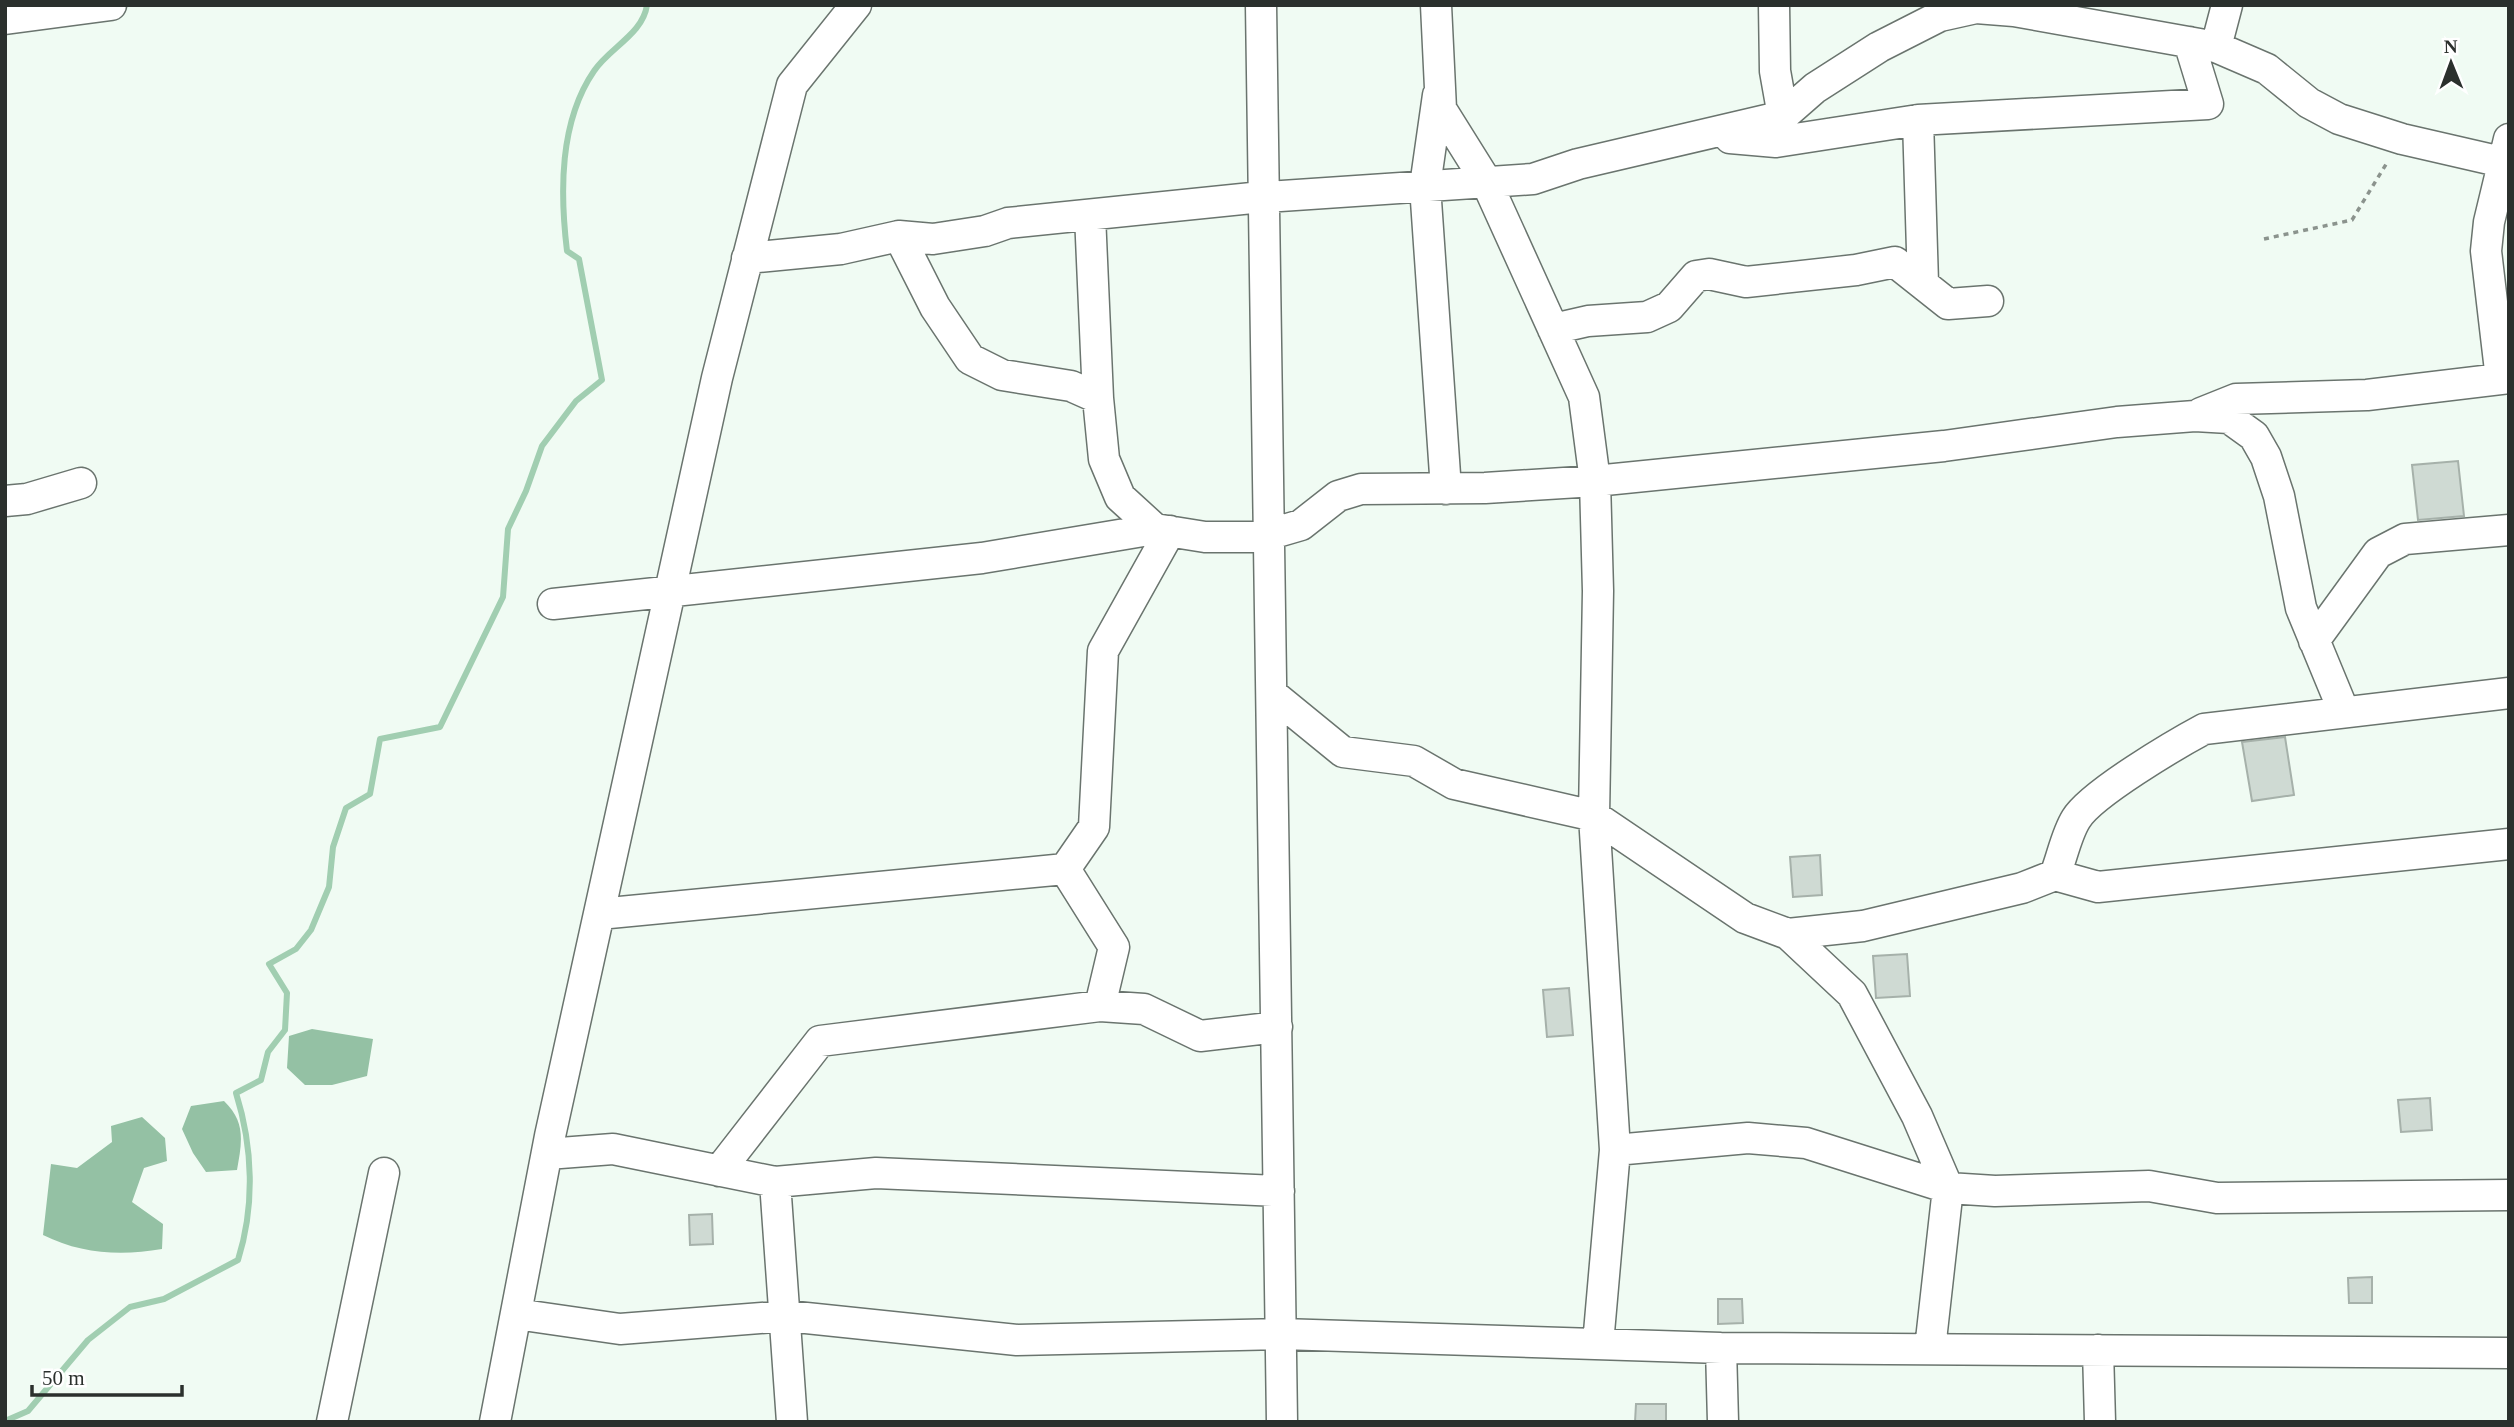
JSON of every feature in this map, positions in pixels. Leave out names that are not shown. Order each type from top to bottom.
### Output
[{"type":"street","points":[[5,19],[111,5]]},
{"type":"street","points":[[495,1422],[547,1154],[717,378],[747,257],[792,85],[856,5]]},
{"type":"street","points":[[1261,5],[1282,1422]]},
{"type":"street","points":[[1436,5],[1438,92],[1441,109],[1486,181],[1584,397],[1595,481],[1598,591],[1594,817],[1615,1150],[1598,1344]]},
{"type":"street","points":[[1774,5],[1775,71],[1783,116]]},
{"type":"street","points":[[1702,136],[1776,142],[1918,120],[2208,104],[2202,44],[2227,5]]},
{"type":"street","points":[[747,257],[841,249],[900,236],[933,239],[985,231],[1008,223],[1265,198],[1533,179],[1578,164],[1783,116],[1815,88],[1879,47],[1940,16],[1978,7],[2014,10],[2202,44],[2267,69],[2309,103],[2339,119],[2402,139],[2507,156],[2486,251],[2505,378],[2367,395],[2236,400],[2195,416]]},
{"type":"street","points":[[1438,92],[1425,186],[1446,489]]},
{"type":"street","points":[[1918,120],[1923,283]]},
{"type":"street","points":[[1090,215],[1098,398],[1104,458],[1120,497],[1163,530]]},
{"type":"street","points":[[900,236],[935,307],[970,359],[1002,375],[1071,386],[1088,391],[1098,398]]},
{"type":"street","points":[[1553,329],[1588,321],[1647,317],[1669,307],[1696,276],[1709,274],[1746,282],[1856,270],[1895,262],[1948,304],[1988,301]]},
{"type":"street","points":[[553,604],[982,558],[1163,530],[1205,537],[1270,535],[1301,525],[1338,496],[1361,489],[1446,489],[1595,481],[1944,446],[2117,422],[2195,416],[2230,418],[2254,436],[2266,457],[2279,496],[2301,608],[2344,712]]},
{"type":"street","points":[[5,501],[27,499],[81,483]]},
{"type":"street","points":[[599,915],[1065,869],[1094,827],[1103,651],[1163,530]]},
{"type":"street","points":[[2314,641],[2378,553],[2405,540],[2509,530]]},
{"type":"street","points":[[2055,875],[2076,818],[2093,802],[2177,744],[2204,729],[2509,693]]},
{"type":"street","points":[[1272,695],[1343,752],[1414,761],[1454,784],[1594,817],[1745,918],[1788,934],[1852,994],[1917,1116],[1948,1188],[1930,1349]]},
{"type":"street","points":[[1788,934],[1863,926],[2022,888],[2055,875],[2098,887],[2509,844]]},
{"type":"street","points":[[1065,869],[1114,947],[1100,1006]]},
{"type":"street","points":[[719,1171],[820,1041],[1100,1006],[1144,1009],[1200,1036],[1277,1027]]},
{"type":"street","points":[[1615,1150],[1748,1138],[1806,1143],[1948,1188],[1995,1191],[2148,1186],[2217,1198],[2509,1195]]},
{"type":"street","points":[[547,1154],[613,1149],[775,1182],[876,1172],[1279,1191]]},
{"type":"street","points":[[332,1422],[384,1173]]},
{"type":"street","points":[[775,1182],[787,1316],[792,1422]]},
{"type":"street","points":[[516,1314],[620,1329],[787,1316],[1017,1340],[1281,1334],[1721,1348],[2509,1353]]},
{"type":"street","points":[[1721,1348],[1723,1422]]},
{"type":"street","points":[[2098,1350],[2100,1422]]},
{"type":"path","points":[[2264,239],[2352,219],[2402,139]]},
{"type":"green space","points":[[312,1029],[373,1039],[367,1076],[332,1085],[305,1085],[287,1068],[289,1036]]},
{"type":"green space","points":[[224,1101],[236,1117],[241,1133],[237,1170],[206,1172],[182,1129],[191,1106]]},
{"type":"green space","points":[[142,1117],[165,1138],[167,1161],[144,1168],[132,1202],[163,1224],[162,1249],[101,1252],[72,1246],[43,1235],[51,1164],[77,1168],[112,1142],[111,1126]]},
{"type":"building","points":[[2458,461],[2464,516],[2418,520],[2412,465]]},
{"type":"building","points":[[2285,737],[2294,795],[2252,801],[2242,742]]},
{"type":"building","points":[[1820,855],[1822,895],[1793,897],[1790,857]]},
{"type":"building","points":[[1907,954],[1910,996],[1876,998],[1873,956]]},
{"type":"building","points":[[1569,988],[1573,1035],[1547,1037],[1543,990]]},
{"type":"building","points":[[2430,1098],[2432,1130],[2401,1132],[2398,1100]]},
{"type":"building","points":[[712,1214],[713,1244],[690,1245],[689,1215]]},
{"type":"building","points":[[2372,1277],[2372,1303],[2349,1303],[2348,1278]]},
{"type":"building","points":[[1718,1299],[1742,1299],[1743,1323],[1718,1324]]},
{"type":"building","points":[[1636,1404],[1666,1404],[1666,1422],[1635,1422]]},
{"type":"waterway","points":[[5,1421],[28,1411],[88,1340],[130,1307],[164,1299],[238,1260],[247,1219],[250,1176],[246,1134],[236,1093],[261,1080],[268,1052],[285,1030],[287,993],[269,964],[296,949],[311,930],[329,887],[333,847],[346,808],[370,794],[380,739],[440,727],[503,597],[508,529],[526,491],[542,446],[576,401],[602,380],[579,259],[567,251],[563,206],[565,158],[574,112],[583,91],[600,63],[639,24],[647,5]]}]
